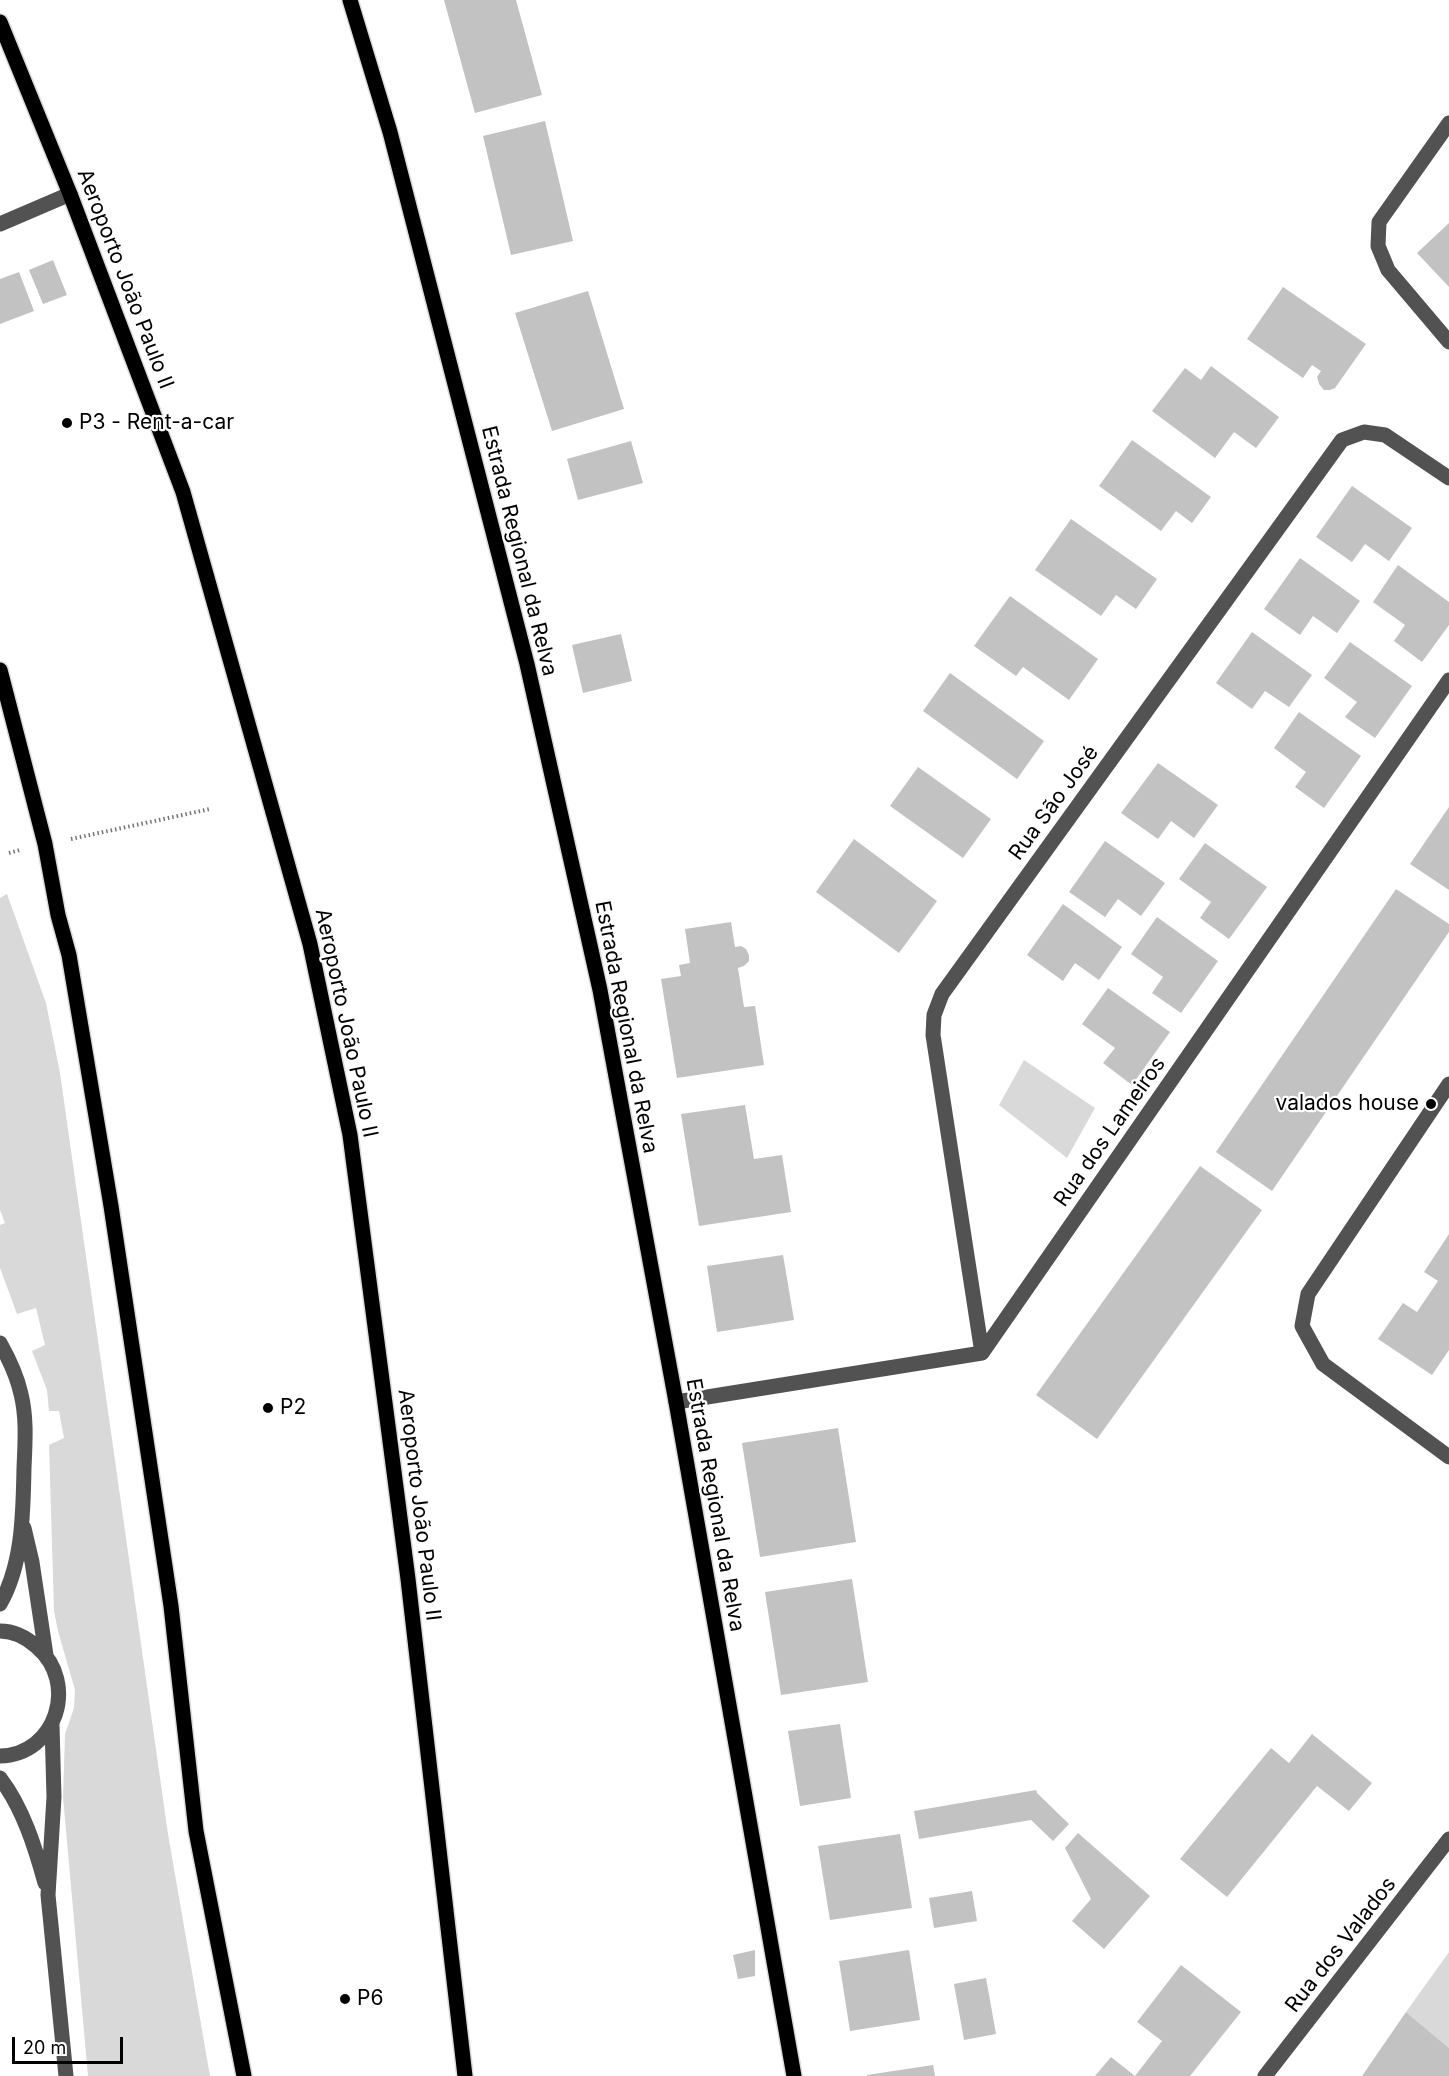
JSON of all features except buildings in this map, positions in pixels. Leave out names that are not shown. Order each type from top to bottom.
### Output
[{"type":"main road","name":"Estrada Regional da Relva","points":[[350,0],[390,132],[527,664],[600,990],[676,1402],[794,2076]]},
{"type":"main road","name":"Aeroporto João Paulo II","points":[[0,22],[70,194],[183,492],[312,955],[351,1147],[409,1591],[465,2076]]},
{"type":"main road","points":[[0,670],[45,844],[58,915],[69,955],[171,1606],[196,1831],[244,2076]]},
{"type":"street","points":[[1449,123],[1379,222],[1378,246],[1388,270],[1449,342]]},
{"type":"street","points":[[0,224],[70,194]]},
{"type":"street","name":"Rua São José","points":[[982,1353],[933,1035],[934,1015],[942,994],[1342,440],[1364,432],[1385,435],[1449,478]]},
{"type":"street","name":"Rua dos Lameiros","points":[[982,1353],[1449,680]]},
{"type":"street","points":[[1449,1084],[1308,1294],[1302,1326],[1323,1364],[1449,1457]]},
{"type":"street","points":[[0,1343],[14,1370],[22,1395],[25,1427],[22,1522],[14,1568],[0,1604]]},
{"type":"street","points":[[676,1402],[982,1353]]},
{"type":"street","points":[[22,1522],[32,1562],[46,1654],[58,1677],[59,1701],[52,1725],[54,1797],[48,1895],[66,2076]]},
{"type":"street","points":[[0,1631],[7,1631],[29,1640],[46,1654]]},
{"type":"street","points":[[0,1756],[10,1756],[34,1745],[52,1725]]},
{"type":"street","points":[[0,1778],[11,1792],[34,1846],[48,1895]]},
{"type":"street","name":"Rua dos Valados","points":[[1265,2076],[1449,1839]]},
{"type":"path","points":[[9,852],[210,809]]},
{"type":"shaded area","points":[[7,894],[46,1003],[60,1073],[168,1834],[210,2076],[88,2076],[63,1797],[65,1734],[74,1708],[75,1690],[54,1611],[49,1445],[64,1438],[59,1411],[49,1411],[47,1390],[32,1351],[45,1345],[36,1308],[17,1314],[0,1268],[0,1225],[5,1223],[0,1210],[0,898]]},
{"type":"shaded area","points":[[1024,1060],[1095,1108],[1067,1158],[999,1105]]},
{"type":"shaded area","points":[[1449,1952],[1449,2048],[1406,2012]]},
{"type":"place","name":"P3 - Rent-a-car","points":[[67,423]]},
{"type":"place","name":"valados house","points":[[1431,1104]]},
{"type":"place","name":"P2","points":[[268,1408]]},
{"type":"place","name":"P6","points":[[345,1999]]}]
